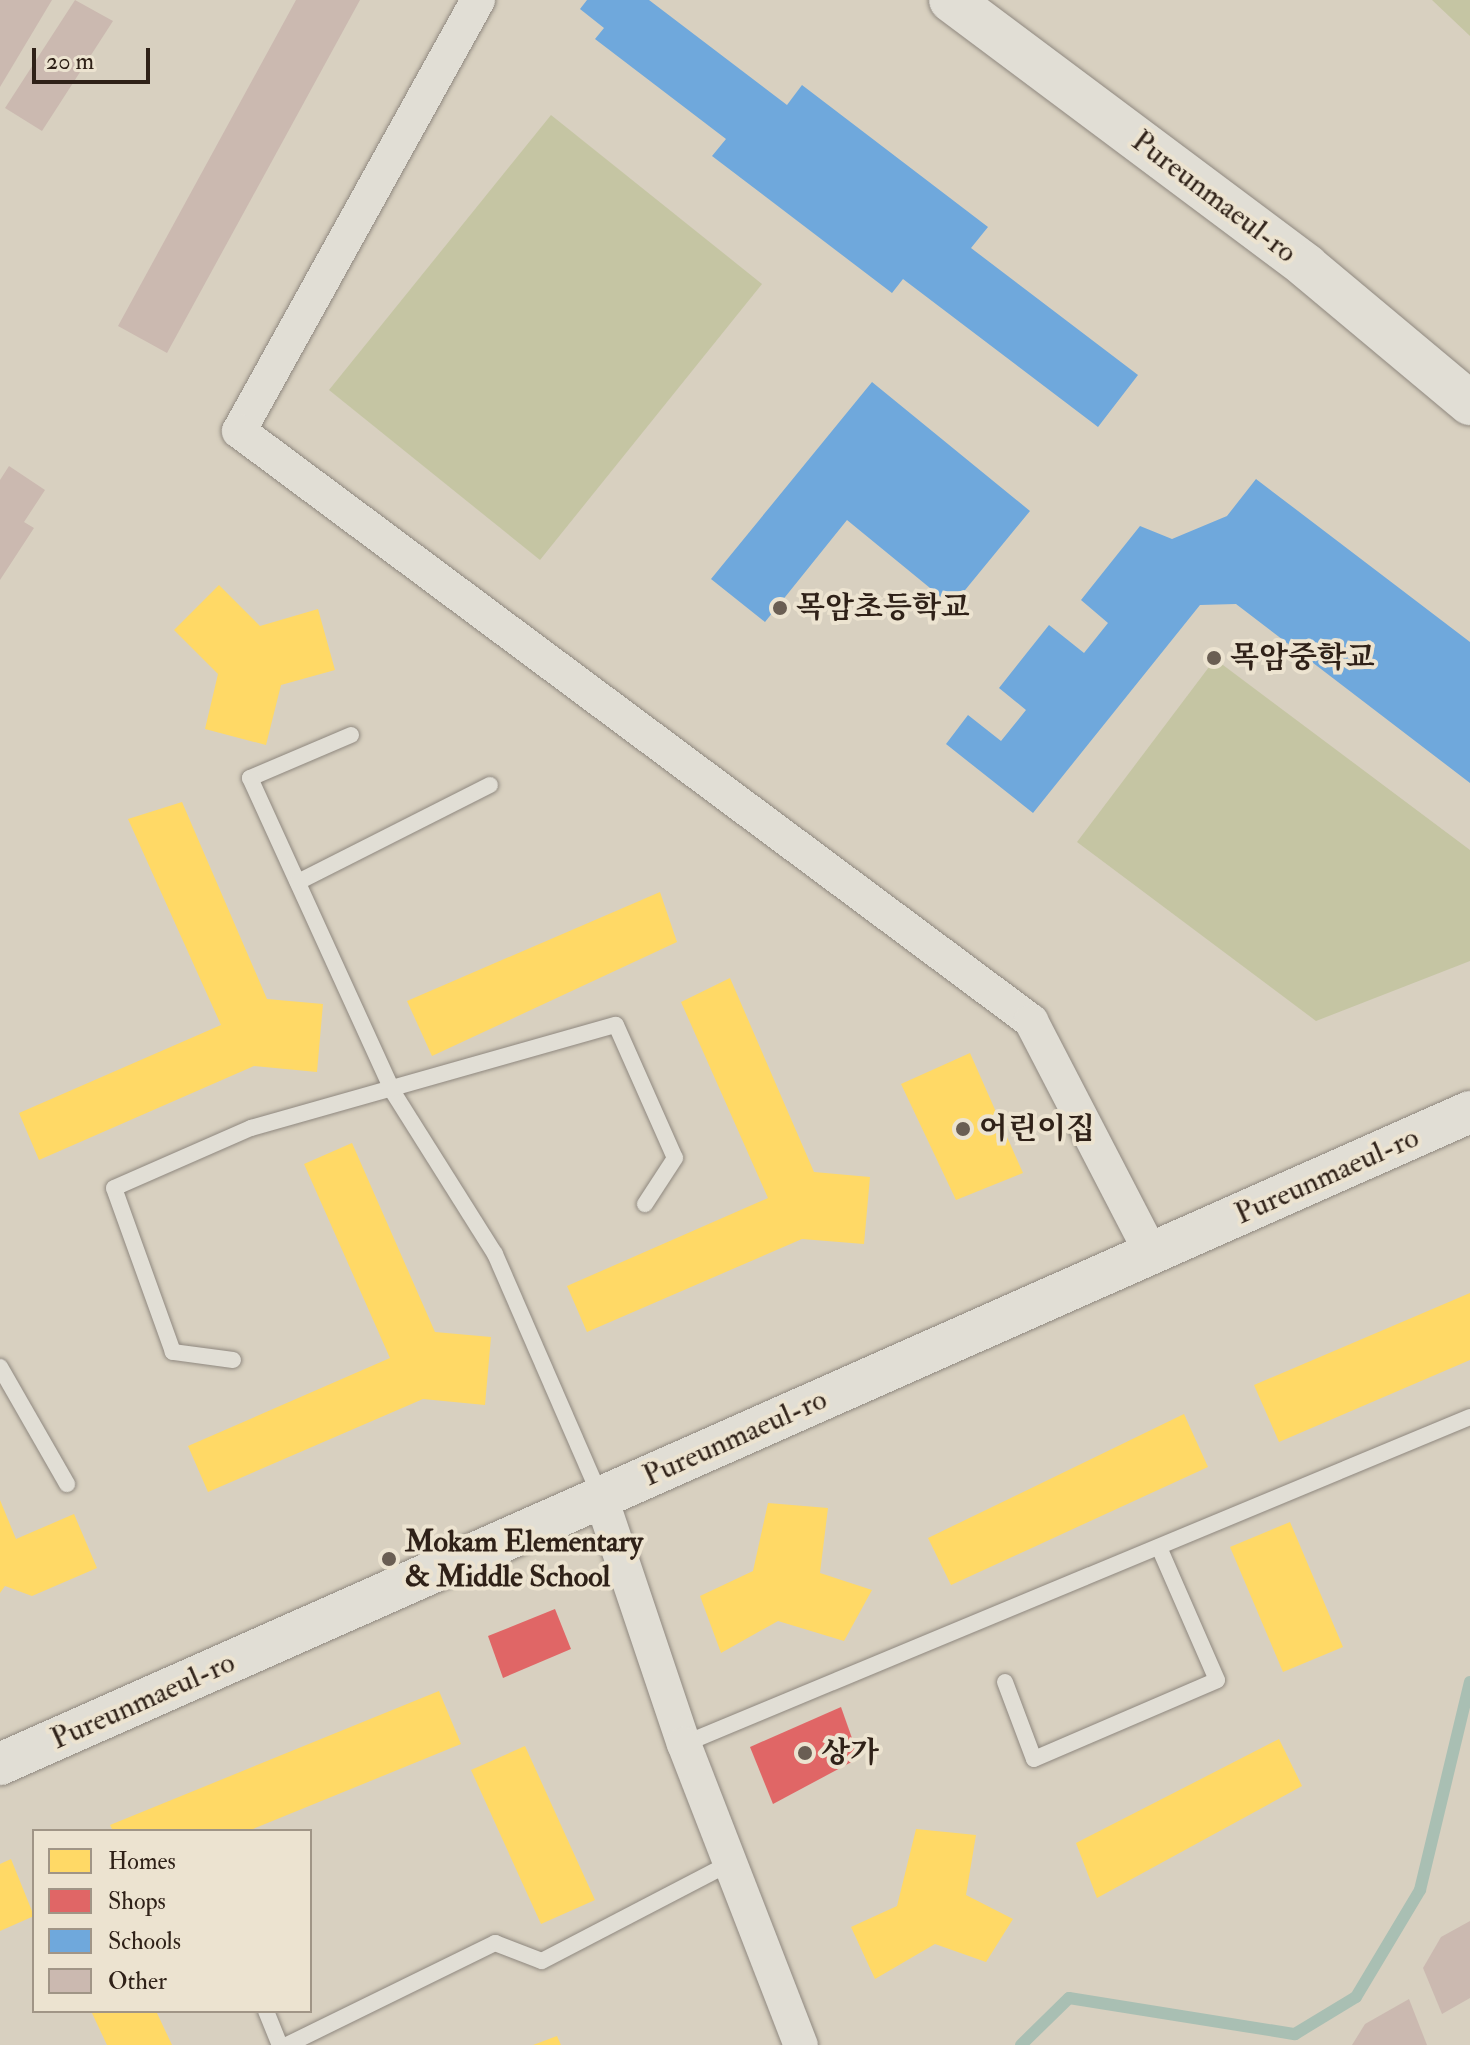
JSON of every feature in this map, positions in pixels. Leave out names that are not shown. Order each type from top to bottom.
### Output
[{"type":"main road","name":"Pureunmaeul-ro","points":[[951,0],[1306,266],[1470,403]]},
{"type":"street","points":[[478,0],[239,431],[1031,1021],[1152,1254]]},
{"type":"street","name":"Pureunmaeul-ro","points":[[0,1764],[1470,1112]]},
{"type":"street","points":[[601,1498],[684,1744],[801,2045]]},
{"type":"lane","points":[[351,735],[250,778],[393,1092],[495,1254],[601,1498]]},
{"type":"lane","points":[[298,882],[490,785]]},
{"type":"lane","points":[[233,1360],[173,1352],[114,1188],[251,1128],[393,1092],[616,1025],[675,1158],[645,1204]]},
{"type":"lane","points":[[0,1367],[67,1484]]},
{"type":"lane","points":[[684,1744],[1470,1417]]},
{"type":"lane","points":[[1005,1682],[1034,1759],[1217,1680],[1159,1547]]},
{"type":"lane","points":[[287,2045],[495,1943],[542,1961],[730,1863]]},
{"type":"lane","points":[[267,2013],[280,2045]]},
{"type":"green space","points":[[1432,0],[1470,0],[1470,36]]},
{"type":"green space","points":[[551,115],[762,284],[540,560],[329,390]]},
{"type":"green space","points":[[1215,659],[1470,850],[1470,961],[1316,1021],[1077,842]]},
{"type":"building: Homes","points":[[219,585],[260,626],[318,609],[335,670],[281,685],[266,745],[205,729],[218,674],[174,630]]},
{"type":"building: Homes","points":[[182,802],[267,999],[323,1004],[317,1072],[254,1066],[39,1160],[19,1113],[221,1025],[128,819]]},
{"type":"building: Homes","points":[[660,892],[677,942],[432,1056],[407,1001]]},
{"type":"building: Homes","points":[[730,978],[814,1172],[870,1177],[864,1244],[802,1239],[587,1332],[567,1286],[768,1198],[681,1002]]},
{"type":"building: Homes","name":"어린이집","points":[[970,1053],[1023,1173],[956,1200],[901,1084]]},
{"type":"building: Homes","points":[[352,1143],[435,1332],[491,1337],[485,1405],[423,1399],[208,1492],[188,1446],[390,1358],[304,1164]]},
{"type":"building: Homes","points":[[1470,1293],[1470,1360],[1279,1442],[1254,1385]]},
{"type":"building: Homes","points":[[1184,1414],[1208,1467],[951,1585],[928,1538]]},
{"type":"building: Homes","points":[[0,1500],[16,1539],[74,1514],[97,1568],[32,1596],[5,1586],[0,1593]]},
{"type":"building: Homes","points":[[768,1503],[828,1508],[820,1573],[872,1590],[844,1641],[778,1621],[721,1653],[700,1596],[753,1571]]},
{"type":"building: Homes","points":[[1290,1522],[1343,1647],[1283,1672],[1230,1547]]},
{"type":"building: Homes","points":[[439,1691],[461,1744],[253,1829],[112,1829],[110,1825]]},
{"type":"building: Homes","points":[[1279,1739],[1302,1786],[1097,1898],[1076,1843]]},
{"type":"building: Homes","points":[[525,1746],[595,1900],[541,1924],[471,1770]]},
{"type":"building: Homes","points":[[916,1829],[976,1835],[966,1895],[1013,1919],[986,1962],[935,1944],[875,1979],[851,1927],[897,1906]]},
{"type":"building: Homes","points":[[11,1859],[32,1917],[0,1931],[0,1864]]},
{"type":"building: Homes","points":[[92,2013],[157,2013],[172,2045],[107,2045]]},
{"type":"building: Homes","points":[[557,2036],[561,2045],[533,2045]]},
{"type":"building: Shops","points":[[555,1609],[571,1649],[503,1678],[488,1636]]},
{"type":"building: Shops","name":"상가","points":[[841,1707],[859,1758],[773,1804],[750,1747]]},
{"type":"building: Schools","points":[[587,0],[649,0],[787,105],[802,85],[988,227],[971,248],[1138,375],[1098,427],[903,279],[892,293],[712,156],[726,139],[595,39],[604,28],[580,9]]},
{"type":"building: Schools","points":[[872,382],[1030,511],[952,606],[847,520],[765,622],[711,579]]},
{"type":"building: Schools","points":[[1256,479],[1470,642],[1470,783],[1236,604],[1200,605],[1033,813],[946,744],[968,715],[1001,741],[1026,710],[999,688],[1049,625],[1084,653],[1108,623],[1081,600],[1140,526],[1172,539],[1227,516]]},
{"type":"building: Other","points":[[0,0],[52,0],[0,87]]},
{"type":"building: Other","points":[[75,0],[113,21],[42,131],[5,108]]},
{"type":"building: Other","points":[[296,0],[360,0],[167,353],[118,326]]},
{"type":"building: Other","points":[[9,466],[45,490],[24,522],[34,528],[0,580],[0,480]]},
{"type":"building: Other","points":[[1470,1921],[1470,1998],[1442,2014],[1423,1968],[1441,1937]]},
{"type":"building: Other","points":[[1409,1999],[1427,2045],[1352,2045],[1365,2024]]},
{"type":"waterway","points":[[1021,2045],[1069,1998],[1295,2034],[1356,1997],[1420,1890],[1470,1682]]},
{"type":"place","name":"목암초등학교","points":[[780,608]]},
{"type":"place","name":"목암중학교","points":[[1214,658]]},
{"type":"place","name":"어린이집","points":[[963,1129]]},
{"type":"place","name":"Mokam Elementary & Middle School","points":[[389,1559]]},
{"type":"place","name":"상가","points":[[805,1753]]}]
